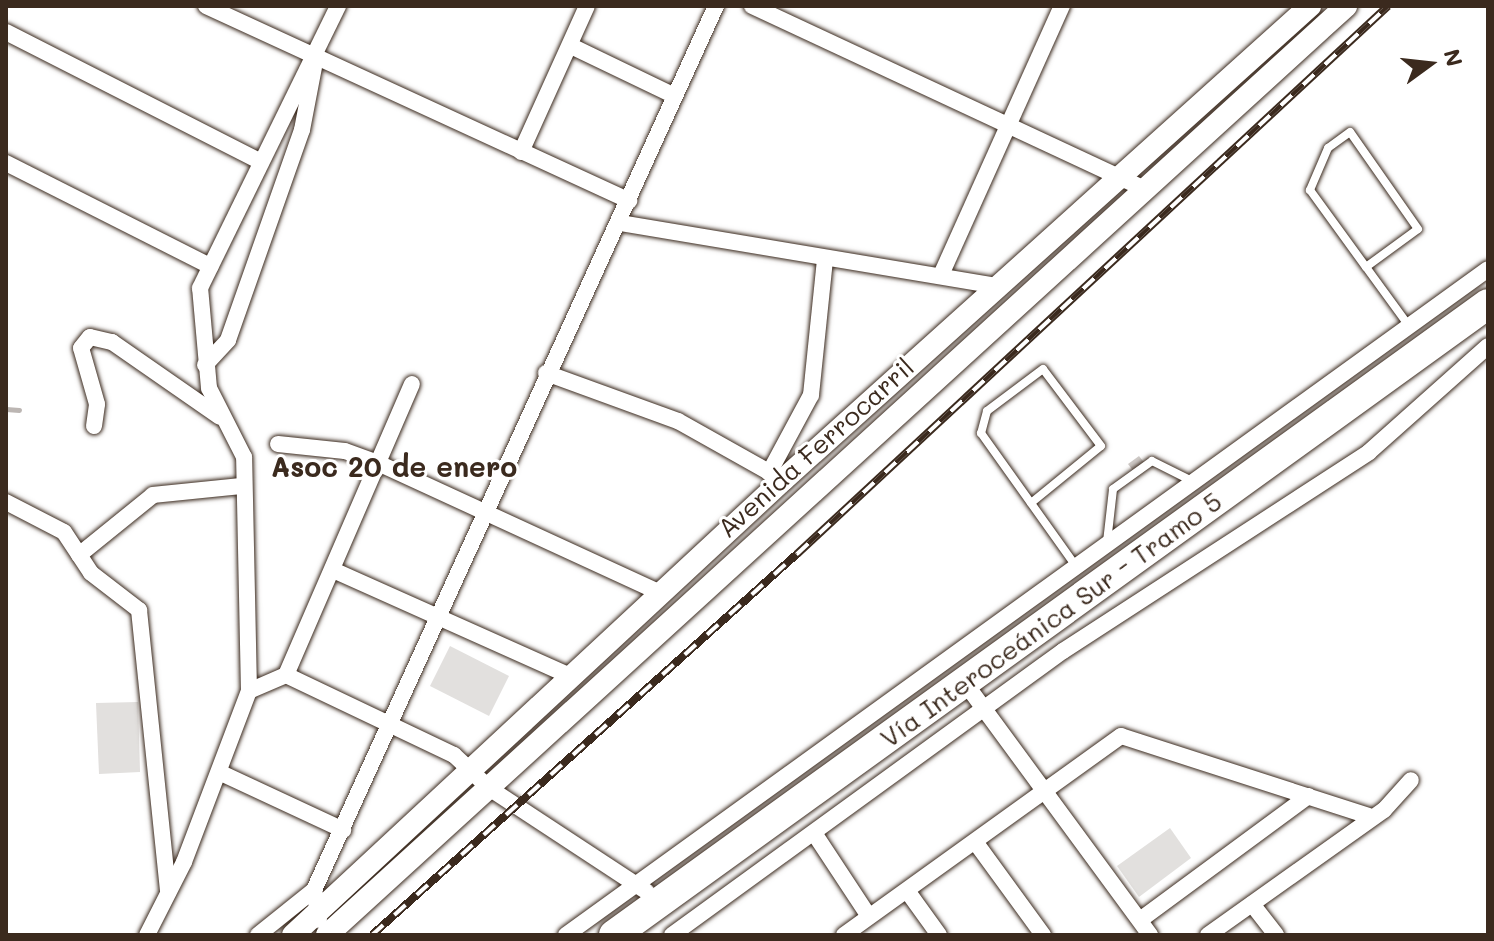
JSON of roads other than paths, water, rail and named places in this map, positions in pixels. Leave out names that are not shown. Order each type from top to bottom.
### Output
[{"type":"highway","name":"Vía Interoceánica Sur - Tramo 5","points":[[614,935],[649,894],[965,683],[1486,308]]},
{"type":"main road","name":"Avenida Ferrocarril","points":[[324,928],[472,770],[661,593],[776,476],[996,286],[1310,6]]},
{"type":"main road","name":"Avenida Ferrocarril","points":[[293,935],[324,928],[489,788],[1336,9]]},
{"type":"street","points":[[206,6],[629,201]]},
{"type":"street","points":[[147,935],[221,773],[249,691],[241,486],[244,457],[225,420],[205,365],[197,303],[210,266],[259,161],[315,58],[338,6]]},
{"type":"street","points":[[521,152],[587,6]]},
{"type":"street","points":[[258,935],[314,890],[393,722],[546,373],[620,223],[716,6]]},
{"type":"street","points":[[752,6],[1009,123],[1142,188]]},
{"type":"street","points":[[941,275],[1062,6]]},
{"type":"street","points":[[6,32],[259,161]]},
{"type":"street","points":[[571,46],[675,96]]},
{"type":"street","points":[[205,365],[228,340],[311,100],[315,58]]},
{"type":"street","points":[[6,163],[210,266]]},
{"type":"street","points":[[620,223],[996,286]]},
{"type":"street","points":[[546,373],[678,421],[776,476],[811,395],[825,259]]},
{"type":"street","points":[[566,935],[649,894],[1076,566],[1488,269]]},
{"type":"street","points":[[94,426],[97,404],[81,348],[90,337],[112,342],[225,420]]},
{"type":"street","points":[[672,935],[987,709],[1369,452],[1488,346]]},
{"type":"street","points":[[249,691],[286,675],[412,384]]},
{"type":"street","points":[[278,444],[345,451],[378,463],[661,593]]},
{"type":"street","points":[[79,555],[153,495],[241,486]]},
{"type":"street","points":[[6,502],[64,532],[79,555],[139,610],[168,894]]},
{"type":"street","points":[[333,570],[570,676]]},
{"type":"street","points":[[286,675],[393,722],[472,770],[489,788],[649,894]]},
{"type":"street","points":[[965,683],[1150,935]]},
{"type":"street","points":[[844,935],[868,915],[908,892],[976,843],[1043,789],[1121,736],[1368,816]]},
{"type":"street","points":[[221,773],[343,830]]},
{"type":"street","points":[[1208,935],[1368,816],[1384,810],[1411,780]]},
{"type":"street","points":[[1140,920],[1308,796]]},
{"type":"street","points":[[814,833],[868,915]]},
{"type":"street","points":[[976,843],[1043,935]]},
{"type":"street","points":[[314,890],[324,928]]},
{"type":"street","points":[[908,892],[939,935]]},
{"type":"street","points":[[1252,904],[1276,935]]},
{"type":"lane","points":[[1366,267],[1418,229],[1350,132],[1328,148],[1310,190],[1366,267],[1409,326]]},
{"type":"lane","points":[[1031,503],[1101,446],[1043,369],[981,424],[1031,503],[1076,566]]},
{"type":"lane","points":[[1106,545],[1113,489],[1152,461],[1193,481]]},
{"type":"waterway","points":[[6,409],[19,410]]},
{"type":"railway","points":[[372,935],[797,554],[1388,6]]},
{"type":"district","name":"Asoc 20 de enero","points":[[394,466]]}]
